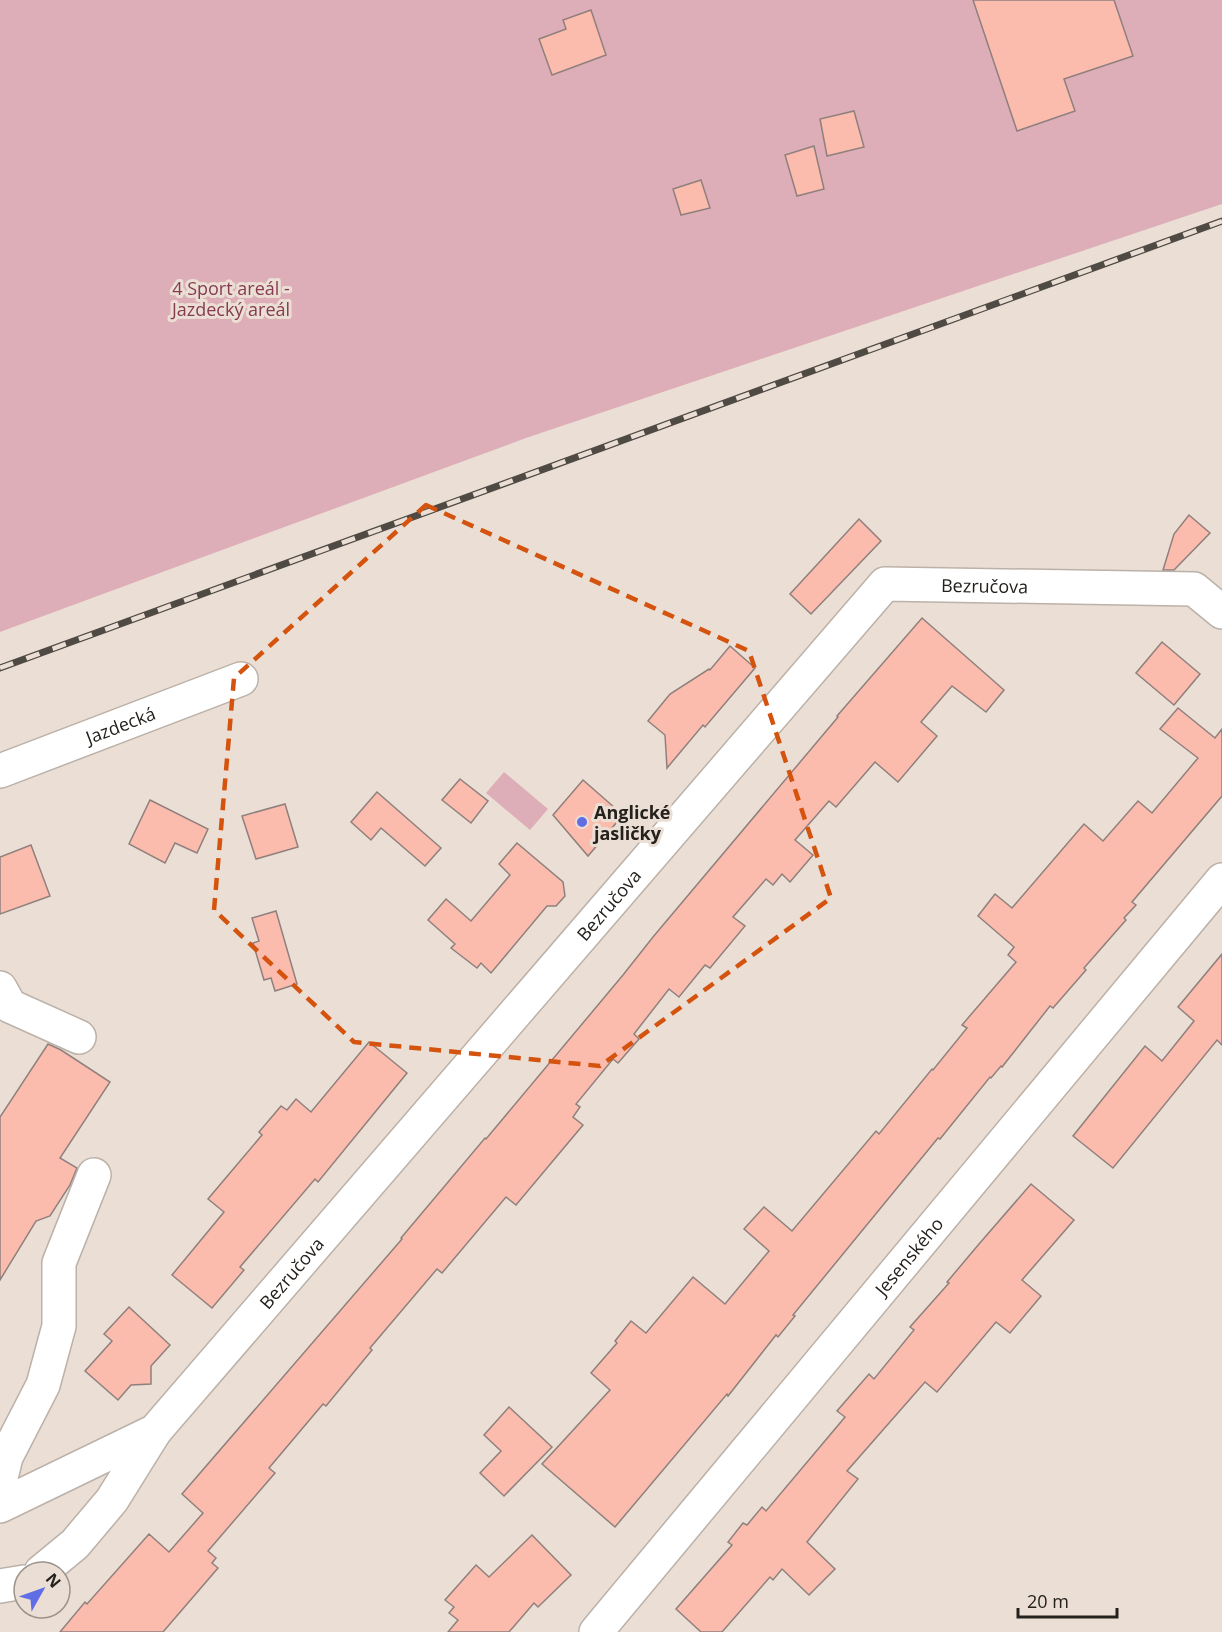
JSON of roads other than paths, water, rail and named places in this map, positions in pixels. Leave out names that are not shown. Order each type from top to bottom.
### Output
[{"type":"street","name":"Bezručova","points":[[56,1560],[75,1544],[112,1500],[155,1431],[885,584],[1194,589],[1222,612]]},
{"type":"street","name":"Jazdecká","points":[[0,771],[241,679]]},
{"type":"street","name":"Jesenského","points":[[596,1632],[1222,880]]},
{"type":"street","points":[[0,988],[10,1006],[79,1037]]},
{"type":"street","points":[[0,1482],[6,1457],[42,1385],[59,1326],[59,1263],[94,1175]]},
{"type":"street","name":"Bezručova","points":[[0,1506],[155,1431]]},
{"type":"railway","points":[[0,668],[1222,221]]},
{"type":"place","name":"Anglické jasličky","points":[[582,822]]},
{"type":"park label","name":"4 Sport areál - Jazdecký areál","points":[[231,298]]}]
